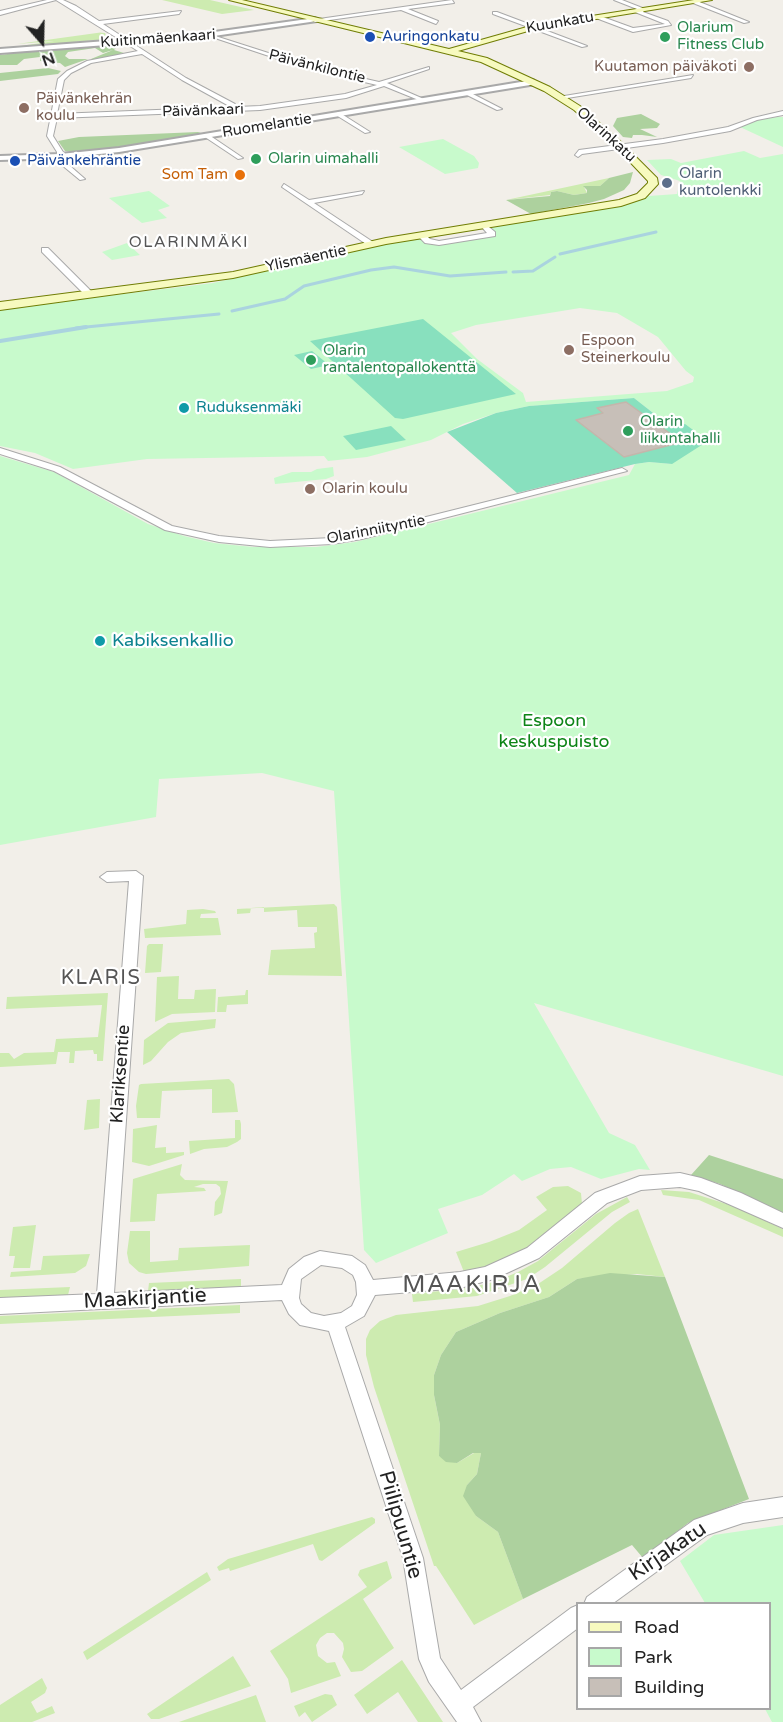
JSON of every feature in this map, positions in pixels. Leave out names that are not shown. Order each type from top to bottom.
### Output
[{"type":"main road","name":"Olarinkatu","points":[[233,0],[453,52],[496,66],[532,82],[561,97],[587,115],[620,146],[647,176],[641,192]]},
{"type":"main road","name":"Kuunkatu","points":[[453,52],[534,27],[708,0]]},
{"type":"main road","name":"Ylismäentie","points":[[0,306],[233,275],[372,244],[628,201],[641,192]]},
{"type":"street","points":[[0,13],[53,0]]},
{"type":"street","points":[[59,0],[74,7],[193,85],[233,105],[236,110]]},
{"type":"street","points":[[598,17],[633,30],[668,25],[666,22],[617,0]]},
{"type":"street","points":[[315,20],[452,2]]},
{"type":"street","points":[[695,2],[746,22]]},
{"type":"street","points":[[400,8],[436,22]]},
{"type":"street","points":[[98,23],[179,12]]},
{"type":"street","points":[[495,13],[584,46]]},
{"type":"street","points":[[353,15],[364,19]]},
{"type":"street","name":"Kuitinmäenkaari","points":[[0,51],[211,35],[315,20]]},
{"type":"street","points":[[109,30],[125,28]]},
{"type":"street","name":"Päivänkilontie","points":[[211,35],[286,62],[383,84],[423,100]]},
{"type":"street","points":[[82,179],[61,162],[50,136],[59,83],[64,75],[95,61],[142,52]]},
{"type":"street","name":"Päivänkaari","points":[[54,116],[236,110],[329,99],[383,84],[427,68]]},
{"type":"street","points":[[561,97],[691,75]]},
{"type":"street","name":"Ruomelantie","points":[[0,158],[60,156],[119,150],[532,82]]},
{"type":"street","points":[[467,93],[499,110]]},
{"type":"street","points":[[578,155],[579,152],[730,129],[755,119],[783,113]]},
{"type":"street","points":[[338,114],[367,132]]},
{"type":"street","points":[[207,136],[240,158]]},
{"type":"street","points":[[284,186],[372,244]]},
{"type":"street","points":[[308,202],[362,192]]},
{"type":"street","points":[[45,250],[90,295]]},
{"type":"street","name":"Olarinniityntie","points":[[0,451],[57,469],[169,528],[219,539],[270,544],[314,542],[362,536],[622,471]]},
{"type":"street","name":"Klariksentie","points":[[105,1301],[136,876],[107,877]]},
{"type":"street","points":[[366,1288],[460,1280],[488,1274],[533,1253],[601,1198],[640,1183],[680,1180],[701,1185],[735,1197],[783,1221]]},
{"type":"street","points":[[328,1258],[346,1261],[354,1266],[363,1276],[366,1288],[363,1303],[358,1311],[347,1319],[324,1324],[306,1319],[295,1310],[289,1292],[291,1281],[301,1267],[310,1262],[328,1258]]},
{"type":"street","name":"Maakirjantie","points":[[0,1306],[289,1292]]},
{"type":"street","name":"Piilipuuntie","points":[[335,1323],[413,1558],[428,1653],[437,1674],[464,1714]]},
{"type":"street","name":"Kirjakatu","points":[[597,1602],[701,1527],[744,1513],[783,1507]]},
{"type":"street","points":[[464,1714],[576,1617]]},
{"type":"green space","points":[[162,0],[210,0],[254,10],[222,14]]},
{"type":"green space","points":[[104,32],[100,33],[105,33],[107,39],[0,49],[54,41],[17,44]]},
{"type":"green space","points":[[118,46],[114,50],[124,53],[95,60],[91,59],[113,50],[103,53],[95,48],[68,52],[65,56],[69,59],[88,59],[65,67],[60,63],[40,61],[40,57],[24,59],[17,65],[0,65],[0,55],[54,48]]},
{"type":"green space","points":[[48,68],[61,71],[58,74],[0,81],[0,73]]},
{"type":"green space","points":[[641,114],[660,124],[657,128],[640,129],[657,137],[633,135],[632,138],[623,137],[613,126],[617,118]]},
{"type":"green space","points":[[783,117],[783,147],[740,127],[758,120]]},
{"type":"green space","points":[[201,133],[190,137],[83,152],[65,151],[58,141],[79,137]]},
{"type":"green space","points":[[443,139],[474,156],[479,163],[478,168],[445,174],[399,147]]},
{"type":"green space","name":"Espoon keskuspuisto","points":[[744,151],[760,158],[783,154],[783,1076],[534,1003],[609,1133],[635,1145],[650,1170],[639,1169],[601,1179],[571,1167],[550,1169],[522,1181],[514,1174],[482,1195],[438,1209],[448,1233],[376,1263],[364,1250],[334,791],[262,773],[159,779],[156,817],[0,845],[0,456],[54,472],[148,524],[184,536],[214,543],[253,547],[316,547],[355,542],[629,475],[635,464],[649,462],[672,464],[671,427],[634,398],[529,406],[496,413],[463,424],[431,440],[367,457],[328,461],[324,456],[147,459],[73,469],[35,453],[0,446],[0,309],[213,283],[409,239],[416,238],[428,242],[494,236],[496,234],[492,226],[632,202],[649,196],[677,194],[680,181],[661,175],[647,160],[671,159],[681,163]],"holes":[[[580,308],[617,313],[658,337],[686,371],[694,377],[693,382],[667,391],[526,402],[523,393],[477,359],[451,333],[476,325]]]},
{"type":"green space","points":[[633,172],[630,183],[624,190],[589,203],[531,214],[506,200],[550,196],[551,192],[557,191],[574,195],[587,193],[583,186],[600,186],[609,178]]},
{"type":"green space","points":[[609,178],[600,186],[584,187],[587,193],[574,195],[557,191],[551,192],[550,195],[506,200]]},
{"type":"green space","points":[[149,191],[170,206],[158,210],[167,218],[142,223],[109,198]]},
{"type":"green space","points":[[127,243],[140,255],[112,260],[102,252]]},
{"type":"green space","points":[[423,319],[516,394],[403,419],[395,418],[310,341]]},
{"type":"green space","name":"Olarin rantalentopallokenttä","points":[[312,351],[329,365],[311,369],[294,355]]},
{"type":"green space","points":[[634,398],[671,427],[685,424],[708,441],[672,464],[649,462],[635,464],[517,493],[447,432],[496,413],[529,406]]},
{"type":"green space","points":[[391,426],[406,440],[356,450],[343,436]]},
{"type":"green space","points":[[333,467],[334,476],[326,479],[275,484],[274,478],[292,472],[311,472]]},
{"type":"green space","points":[[334,904],[337,907],[342,976],[268,975],[271,950],[315,948],[314,933],[317,932],[317,927],[298,927],[297,910],[264,912],[264,908]]},
{"type":"green space","points":[[251,908],[250,913],[237,914],[237,909]]},
{"type":"green space","points":[[187,910],[215,911],[216,913],[201,914],[200,918],[218,918],[221,935],[145,938],[144,929],[186,924]]},
{"type":"green space","points":[[149,944],[163,944],[161,972],[145,973]]},
{"type":"green space","points":[[179,976],[178,999],[194,999],[195,990],[216,989],[215,1012],[172,1014],[155,1022],[157,977]]},
{"type":"green space","points":[[248,990],[248,1004],[227,1005],[226,1012],[217,1012],[218,997],[245,995]]},
{"type":"green space","points":[[108,993],[103,1061],[97,1061],[97,1054],[94,1054],[93,1050],[75,1051],[74,1063],[69,1063],[70,1052],[58,1052],[56,1064],[0,1067],[0,1053],[9,1053],[14,1059],[24,1053],[54,1052],[56,1039],[98,1037],[102,1005],[6,1009],[7,997]]},
{"type":"green space","points":[[216,1019],[215,1028],[181,1033],[168,1042],[151,1061],[143,1065],[144,1040],[168,1023]]},
{"type":"green space","points":[[229,1079],[234,1084],[238,1112],[212,1113],[212,1089],[162,1091],[160,1118],[137,1118],[136,1106],[141,1084]]},
{"type":"green space","points":[[100,1099],[99,1128],[84,1130],[87,1100]]},
{"type":"green space","points":[[235,1120],[240,1120],[241,1139],[227,1147],[204,1149],[190,1154],[189,1141],[235,1138]]},
{"type":"green space","points":[[157,1125],[155,1148],[166,1147],[166,1153],[184,1152],[184,1155],[149,1166],[132,1162],[133,1129]]},
{"type":"green space","points":[[709,1155],[783,1179],[783,1213],[720,1184],[691,1175]]},
{"type":"green space","points":[[182,1164],[180,1175],[185,1180],[228,1181],[222,1213],[214,1216],[215,1202],[221,1194],[220,1187],[216,1184],[203,1184],[194,1187],[204,1188],[206,1191],[157,1194],[155,1221],[130,1222],[133,1179]]},
{"type":"green space","points":[[568,1186],[581,1193],[582,1204],[528,1248],[497,1264],[464,1272],[456,1252],[519,1230],[547,1210],[536,1197],[553,1187]]},
{"type":"green space","points":[[661,1190],[689,1192],[733,1206],[783,1229],[783,1237],[699,1200],[663,1195]]},
{"type":"green space","points":[[627,1197],[630,1202],[612,1212],[527,1279],[477,1296],[413,1302],[412,1294],[468,1288],[494,1282],[518,1272],[538,1261],[596,1214]]},
{"type":"green space","points":[[638,1209],[665,1277],[637,1274],[577,1279],[549,1297],[500,1313],[456,1332],[441,1355],[434,1375],[434,1395],[440,1425],[439,1456],[457,1463],[474,1453],[481,1453],[477,1474],[467,1485],[476,1516],[498,1532],[523,1599],[474,1625],[434,1566],[374,1387],[366,1355],[366,1339],[370,1330],[380,1321],[396,1315],[478,1306],[538,1284],[562,1268],[615,1223]]},
{"type":"green space","points":[[36,1225],[30,1268],[13,1268],[15,1256],[9,1256],[13,1227]]},
{"type":"green space","points":[[130,1231],[150,1231],[150,1262],[178,1260],[179,1248],[250,1245],[249,1266],[146,1274],[139,1272],[129,1263],[127,1253]]},
{"type":"green space","points":[[90,1254],[86,1266],[75,1273],[10,1277],[11,1272],[41,1270],[43,1256]]},
{"type":"green space","points":[[610,1273],[665,1277],[749,1499],[688,1523],[643,1558],[632,1545],[523,1599],[498,1532],[476,1516],[463,1496],[467,1485],[477,1474],[481,1453],[473,1453],[457,1463],[446,1462],[439,1456],[440,1425],[434,1395],[434,1375],[441,1355],[456,1332],[500,1313],[549,1297],[577,1279]]},
{"type":"green space","points":[[241,1279],[241,1287],[148,1291],[149,1283]]},
{"type":"green space","points":[[70,1287],[68,1295],[0,1298],[0,1290]]},
{"type":"green space","points":[[240,1305],[240,1313],[0,1324],[0,1316]]},
{"type":"green space","points":[[372,1517],[375,1523],[322,1561],[319,1560],[313,1544],[230,1571],[229,1568],[219,1571],[217,1567],[228,1559]]},
{"type":"green space","points":[[783,1525],[783,1722],[772,1722],[766,1710],[771,1710],[771,1602],[704,1602],[680,1561],[714,1535]]},
{"type":"green space","points":[[387,1561],[392,1578],[363,1599],[394,1648],[362,1671],[351,1672],[342,1657],[343,1643],[334,1633],[327,1633],[316,1645],[318,1656],[327,1663],[335,1662],[341,1676],[291,1693],[288,1679],[270,1651],[367,1587],[358,1575],[360,1570]]},
{"type":"green space","points":[[207,1572],[211,1580],[87,1660],[83,1652]]},
{"type":"green space","points":[[233,1656],[251,1686],[159,1719],[151,1719],[147,1714]]},
{"type":"green space","points":[[402,1660],[443,1722],[418,1722],[398,1692],[367,1714],[354,1695]]},
{"type":"green space","points":[[42,1678],[47,1688],[45,1693],[31,1702],[37,1713],[52,1706],[55,1713],[32,1722],[0,1722],[0,1705]]},
{"type":"green space","points":[[325,1694],[332,1695],[337,1705],[312,1722],[305,1712],[299,1717],[294,1706]]},
{"type":"green space","points":[[256,1695],[266,1722],[179,1722]]},
{"type":"building","name":"Olarin liikuntahalli","points":[[626,402],[682,442],[624,457],[576,420],[603,413],[597,408]]},
{"type":"waterway","points":[[560,254],[656,232]]},
{"type":"waterway","points":[[513,272],[533,271],[555,257]]},
{"type":"waterway","points":[[232,311],[285,299],[304,286],[371,270],[394,267],[450,276],[506,272]]},
{"type":"waterway","points":[[86,327],[219,314]]},
{"type":"waterway","points":[[0,341],[86,327]]},
{"type":"waterway","points":[[76,328],[86,327]]},
{"type":"place","name":"Auringonkatu","points":[[370,37]]},
{"type":"place","name":"Olarium Fitness Club","points":[[665,37]]},
{"type":"place","name":"Kuutamon päiväkoti","points":[[749,67]]},
{"type":"place","name":"Päivänkehrän koulu","points":[[24,108]]},
{"type":"place","name":"Olarin uimahalli","points":[[256,159]]},
{"type":"place","name":"Päivänkehräntie","points":[[15,161]]},
{"type":"place","name":"Som Tam","points":[[240,175]]},
{"type":"place","name":"Olarin kuntolenkki","points":[[667,183]]},
{"type":"place","name":"Espoon Steinerkoulu","points":[[569,350]]},
{"type":"place","name":"Olarin rantalentopallokenttä","points":[[311,360]]},
{"type":"place","name":"Ruduksenmäki","points":[[184,408]]},
{"type":"place","name":"Olarin liikuntahalli","points":[[628,431]]},
{"type":"place","name":"Olarin koulu","points":[[310,489]]},
{"type":"place","name":"Kabiksenkallio","points":[[100,641]]},
{"type":"district","name":"OLARINMÄKI","points":[[189,243]]},
{"type":"district","name":"KLARIS","points":[[101,979]]},
{"type":"district","name":"MAAKIRJA","points":[[472,1286]]}]
